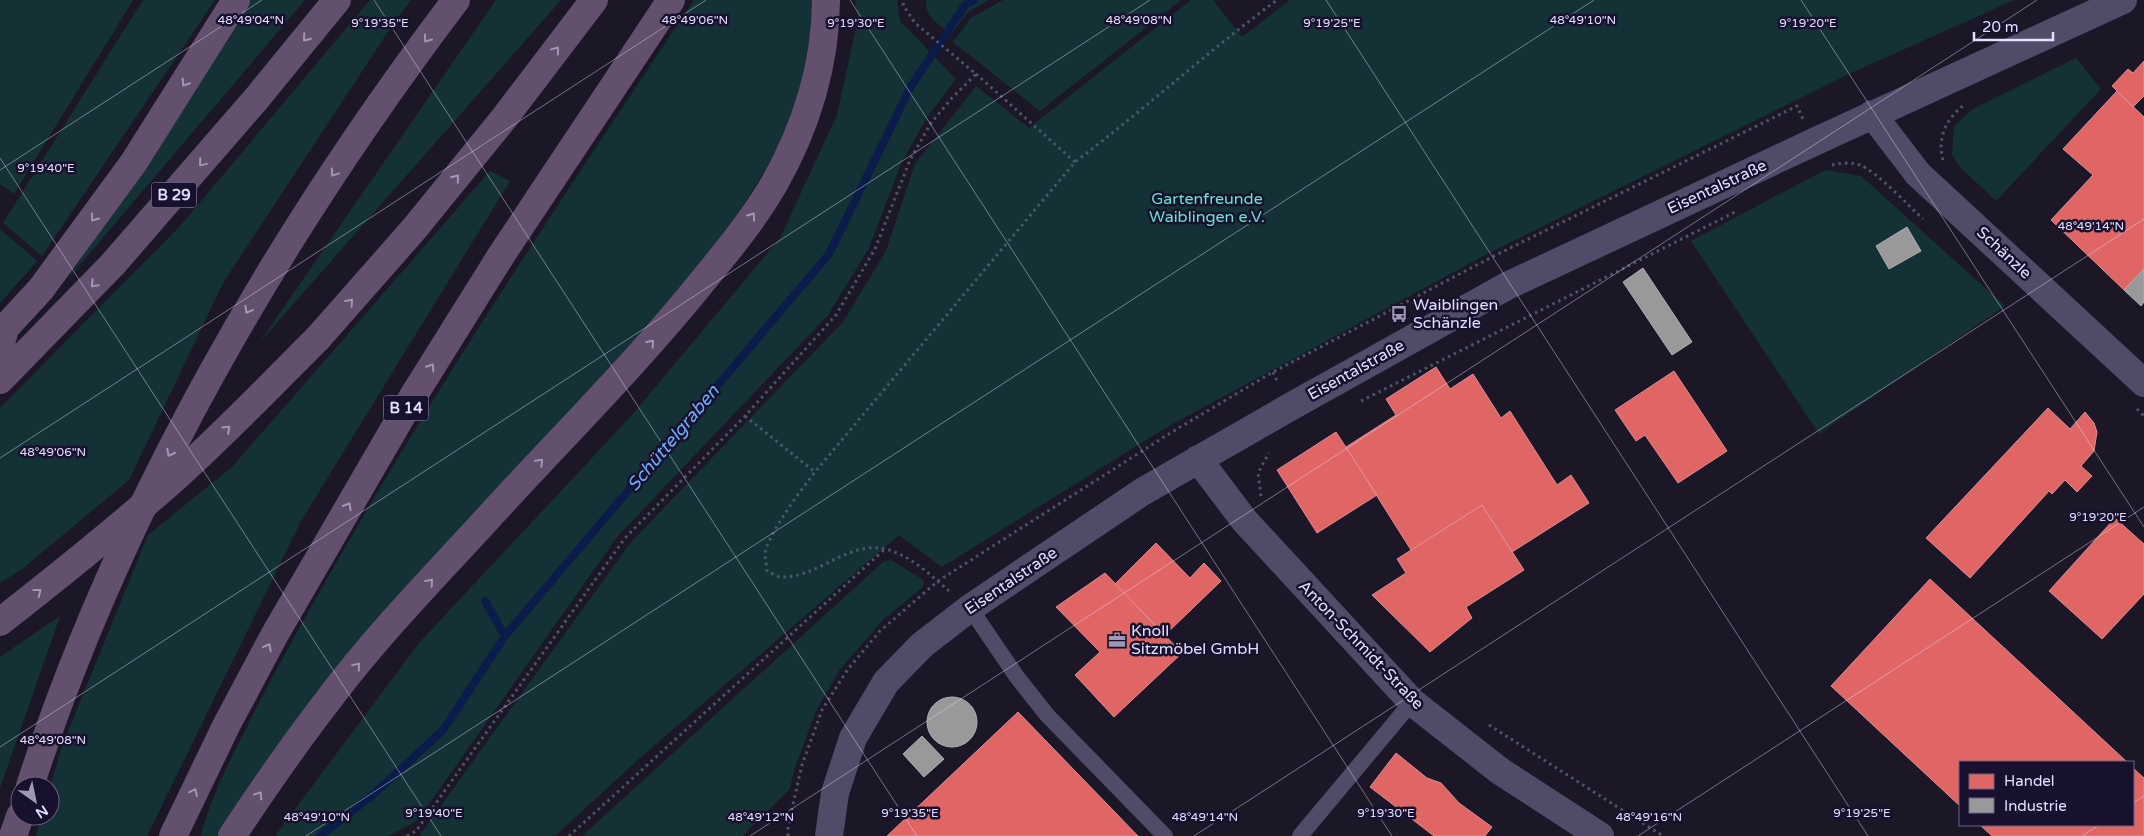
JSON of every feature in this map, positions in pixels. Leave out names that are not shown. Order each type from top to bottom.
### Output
[{"type":"highway","points":[[0,348],[5,328],[41,289],[134,162],[236,0]]},
{"type":"highway","name":"B 29","points":[[0,380],[133,242],[250,106],[337,0]]},
{"type":"highway","points":[[33,776],[50,723],[110,579],[170,453],[252,304],[314,203],[381,104],[456,0]]},
{"type":"highway","points":[[0,622],[99,544],[176,476],[241,416],[318,338],[414,229],[505,117],[594,0]]},
{"type":"highway","name":"B 14","points":[[173,836],[227,724],[274,634],[412,398],[502,254],[671,0]]},
{"type":"highway","points":[[232,836],[260,793],[336,690],[397,618],[484,522],[670,323],[732,244],[774,185],[797,137],[815,86],[826,32],[826,0]]},
{"type":"street","name":"Eisentalstraße","points":[[829,836],[834,793],[853,738],[886,682],[922,645],[970,608],[1142,492],[1507,286],[1872,114],[2123,0]]},
{"type":"street","name":"Schänzle","points":[[1872,114],[1918,174],[2138,394]]},
{"type":"street","name":"Anton-Schmidt-Straße","points":[[1198,459],[1244,520],[1412,702],[1500,771],[1600,836]]},
{"type":"lane","points":[[970,608],[1017,677],[1047,716],[1164,836]]},
{"type":"lane","points":[[1300,836],[1412,702]]},
{"type":"path","points":[[905,0],[903,5],[916,23],[1075,162]]},
{"type":"path","points":[[938,581],[907,558],[886,549],[871,547],[850,553],[802,573],[780,577],[767,570],[764,554],[770,540],[794,501],[815,472],[1075,162],[1237,30],[1277,0]]},
{"type":"path","points":[[407,836],[416,831],[625,538],[745,416],[836,315],[875,249],[910,160],[930,123],[976,74]]},
{"type":"path","points":[[1945,164],[1940,150],[1941,138],[1947,124],[1965,104]]},
{"type":"path","points":[[1825,166],[1844,163],[1859,165],[1871,171],[1924,219]]},
{"type":"path","points":[[1354,405],[1746,206]]},
{"type":"path","points":[[2138,394],[2144,416]]},
{"type":"path","points":[[745,416],[815,472]]},
{"type":"path","points":[[1264,502],[1258,473],[1267,454],[1273,449]]},
{"type":"path","points":[[569,836],[886,549]]},
{"type":"path","points":[[1481,720],[1663,836]]},
{"type":"green space","points":[[0,0],[133,0],[14,194],[0,184]]},
{"type":"green space","points":[[143,0],[215,0],[42,256],[3,223]]},
{"type":"green space","points":[[250,0],[305,0],[67,280]]},
{"type":"green space","points":[[370,0],[411,0],[397,18],[223,283],[129,480],[22,569],[0,583],[0,408],[181,225]]},
{"type":"green space","points":[[496,0],[561,0],[259,343]]},
{"type":"green space","points":[[694,0],[815,0],[814,27],[802,86],[791,118],[761,177],[724,233],[683,287],[242,798],[218,836],[201,836],[209,809],[231,758],[299,629],[362,519],[500,294]]},
{"type":"green space","points":[[855,0],[897,0],[900,21],[956,79],[927,117],[901,164],[869,248],[828,315],[617,537],[417,821],[388,836],[275,836],[419,643],[632,415],[780,238],[837,115],[858,19]]},
{"type":"green space","points":[[926,0],[989,0],[968,12],[951,34],[930,16]]},
{"type":"green space","points":[[1003,0],[1181,0],[1040,111],[953,42],[971,18]]},
{"type":"green space","name":"Gartenfreunde Waiblingen e.V.","points":[[1191,0],[1213,0],[1242,37],[1290,0],[2014,0],[1851,73],[1491,252],[1167,427],[942,567],[899,535],[641,757],[555,836],[419,836],[631,542],[843,322],[886,251],[915,164],[976,86],[1029,128]]},
{"type":"green space","points":[[2076,58],[2101,89],[1996,201],[1960,167],[1952,154],[1954,126],[1973,109]]},
{"type":"green space","points":[[1825,170],[1861,176],[2005,306],[1819,434],[1691,241]]},
{"type":"green space","points":[[490,171],[510,181],[301,521],[147,836],[36,836],[39,826],[60,826],[60,776],[53,776],[62,746],[148,535],[232,467]]},
{"type":"green space","points":[[0,229],[37,261],[0,303]]},
{"type":"green space","points":[[891,560],[922,579],[924,582],[923,587],[883,620],[840,669],[816,711],[794,770],[790,789],[742,836],[582,836],[883,562]]},
{"type":"green space","points":[[60,616],[0,788],[0,657]]},
{"type":"building: Handel","points":[[2144,61],[2144,96],[2133,107],[2112,86],[2128,69],[2133,73]]},
{"type":"building: Handel","points":[[2117,91],[2144,117],[2144,269],[2124,290],[2051,220],[2093,175],[2063,149]]},
{"type":"building: Handel","points":[[1436,367],[1450,389],[1473,374],[1501,418],[1510,411],[1557,485],[1571,475],[1589,503],[1512,552],[1482,505],[1411,550],[1346,447],[1396,415],[1386,399]]},
{"type":"building: Handel","points":[[1674,371],[1727,451],[1678,483],[1645,435],[1636,441],[1615,410]]},
{"type":"building: Handel","points":[[2048,408],[2070,429],[2085,412],[2094,423],[2097,432],[2094,451],[2081,466],[2092,476],[2077,492],[2065,480],[2052,494],[2049,491],[1970,578],[1926,538]]},
{"type":"building: Handel","points":[[1336,432],[1377,495],[1317,533],[1277,470]]},
{"type":"building: Handel","points":[[1482,505],[1524,570],[1466,607],[1472,618],[1430,652],[1372,595],[1406,573],[1397,559]]},
{"type":"building: Handel","points":[[2115,518],[2144,544],[2144,594],[2102,639],[2049,591]]},
{"type":"building: Handel","points":[[1156,543],[1190,578],[1204,563],[1221,581],[1165,635],[1115,584]]},
{"type":"building: Handel","points":[[1105,573],[1182,653],[1114,717],[1075,675],[1100,652],[1056,607]]},
{"type":"building: Handel","points":[[1930,579],[2126,761],[1959,761],[1959,805],[1831,686]]},
{"type":"building: Handel","points":[[1018,712],[1138,836],[887,836]]},
{"type":"building: Handel","points":[[1396,753],[1427,778],[1441,783],[1459,803],[1492,827],[1485,836],[1434,836],[1370,787]]},
{"type":"building: Handel","points":[[2134,769],[2144,778],[2144,836],[1992,836],[1981,826],[2134,826]]},
{"type":"building: Industrie","points":[[1907,227],[1921,251],[1889,269],[1876,246]]},
{"type":"building: Industrie","points":[[1643,268],[1692,342],[1672,355],[1623,282]]},
{"type":"building: Industrie","points":[[2144,269],[2144,302],[2141,306],[2124,290]]},
{"type":"building: Industrie","points":[[947,697],[957,697],[970,704],[977,717],[977,727],[970,740],[957,747],[947,747],[938,743],[931,736],[927,727],[927,717],[931,708],[938,701]]},
{"type":"building: Industrie","points":[[922,736],[944,759],[924,777],[903,754]]},
{"type":"waterway","name":"Schüttelgraben","points":[[320,836],[374,794],[443,730],[505,636],[829,254],[911,86],[965,5],[974,0]]},
{"type":"waterway","points":[[485,601],[505,636]]},
{"type":"place","name":"Waiblingen Schänzle","points":[[1399,314]]},
{"type":"place","name":"Knoll Sitzmöbel GmbH","points":[[1117,640]]}]
